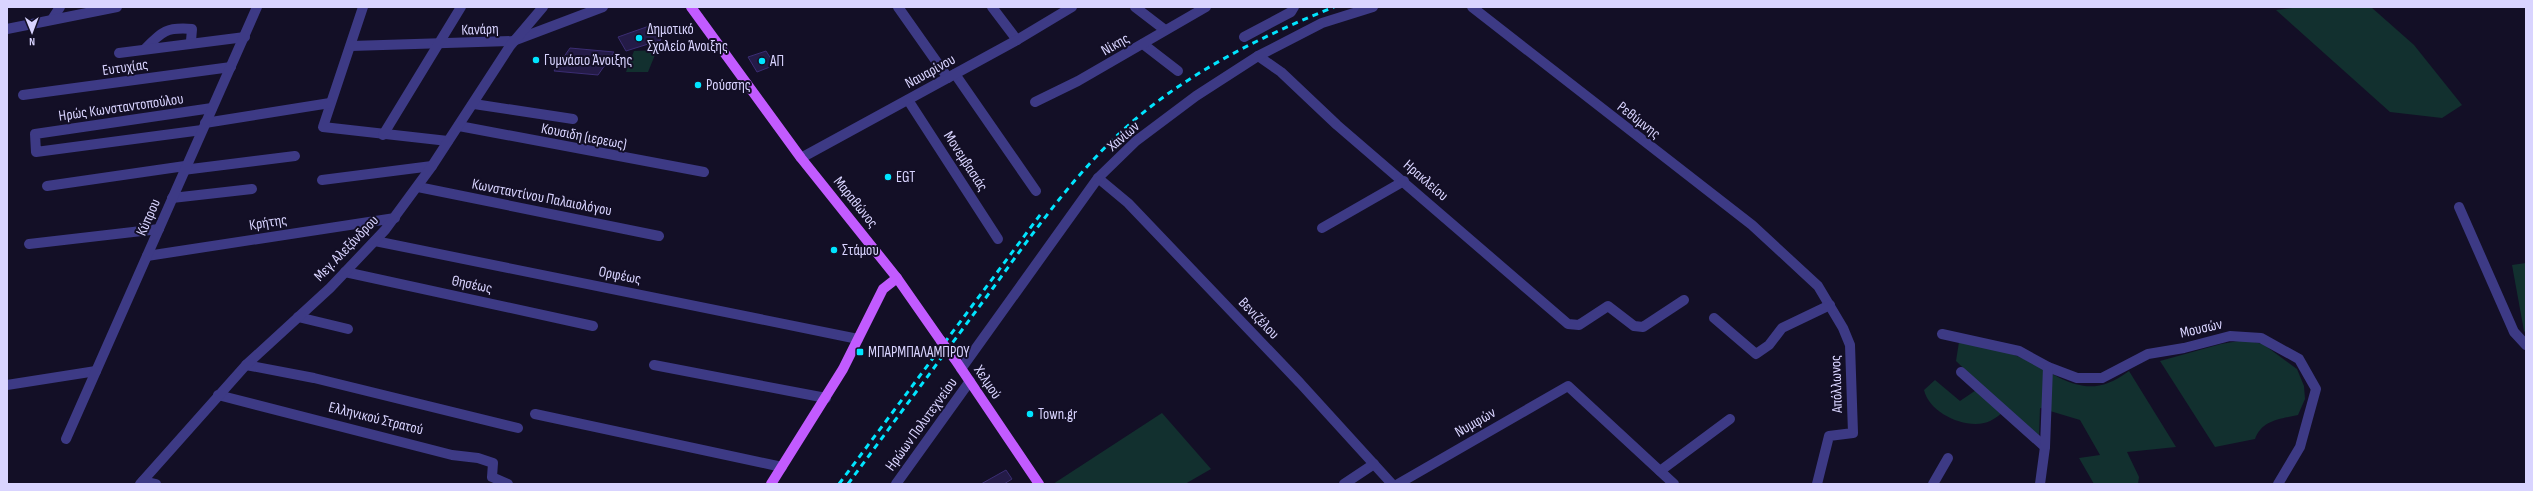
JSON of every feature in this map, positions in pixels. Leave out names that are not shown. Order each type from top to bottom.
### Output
[{"type":"main road","name":"Μαραθώνος","points":[[691,7],[801,158],[897,278]]},
{"type":"main road","points":[[771,484],[826,398],[884,289],[897,278]]},
{"type":"main road","name":"Χελμού","points":[[897,278],[970,381],[1010,445],[1039,484]]},
{"type":"street","points":[[53,18],[60,7]]},
{"type":"street","points":[[7,29],[53,18],[117,7]]},
{"type":"street","name":"Κύπρου","points":[[66,439],[159,229],[184,168],[245,37],[257,7]]},
{"type":"street","points":[[363,7],[323,127],[448,141]]},
{"type":"street","points":[[383,134],[461,7]]},
{"type":"street","name":"Μεγ. Αλεξάνδρου","points":[[142,482],[246,365],[345,272],[395,218],[418,187],[474,104],[513,41],[544,7]]},
{"type":"street","name":"Κανάρη","points":[[351,46],[513,41],[603,7]]},
{"type":"street","points":[[898,7],[1036,191]]},
{"type":"street","points":[[992,7],[1017,40]]},
{"type":"street","name":"Ναυαρίνου","points":[[801,158],[1017,40],[1060,10],[1072,7]]},
{"type":"street","points":[[1135,7],[1165,30]]},
{"type":"street","name":"Νίκης","points":[[1036,102],[1078,81],[1206,7]]},
{"type":"street","points":[[1244,37],[1291,12],[1294,7]]},
{"type":"street","name":"Χανίων","points":[[961,369],[1098,178],[1158,124],[1258,56],[1322,23],[1373,7]]},
{"type":"street","name":"Ρεθύμνης","points":[[1472,7],[1752,225],[1787,258]]},
{"type":"street","points":[[145,49],[159,32],[175,28],[192,29],[193,32],[191,41],[193,43]]},
{"type":"street","points":[[119,53],[245,37]]},
{"type":"street","points":[[1142,44],[1178,71]]},
{"type":"street","name":"Ηρακλείου","points":[[1258,56],[1281,72],[1337,125],[1404,181],[1545,304],[1574,326],[1580,325],[1608,306],[1634,326],[1643,327],[1684,300]]},
{"type":"street","name":"Ευτυχίας","points":[[23,95],[231,67]]},
{"type":"street","name":"Μονεμβασιάς","points":[[908,100],[998,239]]},
{"type":"street","points":[[204,126],[330,103]]},
{"type":"street","points":[[474,104],[573,119]]},
{"type":"street","name":"Ηρώς Κωνσταντοπούλου","points":[[204,126],[36,152],[35,134],[212,108]]},
{"type":"street","name":"Κουσιδη (ιερεως)","points":[[459,126],[704,172]]},
{"type":"street","points":[[47,186],[184,168],[295,156]]},
{"type":"street","points":[[322,180],[432,166]]},
{"type":"street","name":"Βενιζέλου","points":[[1098,178],[1128,203],[1289,371],[1392,484]]},
{"type":"street","points":[[1322,228],[1404,181]]},
{"type":"street","name":"Κωνσταντίνου Παλαιολόγου","points":[[418,187],[659,236]]},
{"type":"street","points":[[172,198],[252,189]]},
{"type":"street","points":[[2459,207],[2496,287],[2514,332],[2526,345]]},
{"type":"street","name":"Κρήτης","points":[[147,256],[395,218]]},
{"type":"street","points":[[29,244],[159,229]]},
{"type":"street","name":"Ορφέως","points":[[375,241],[858,339]]},
{"type":"street","name":"Απόλλωνος","points":[[1787,258],[1818,286],[1830,305],[1850,345],[1853,433],[1830,436],[1818,484]]},
{"type":"street","name":"Θησέως","points":[[345,272],[593,326]]},
{"type":"street","points":[[1714,318],[1756,354],[1769,344],[1782,328],[1830,305]]},
{"type":"street","points":[[298,317],[348,329]]},
{"type":"street","name":"Μουσών","points":[[1942,334],[2019,351],[2048,367],[2077,378],[2102,378],[2148,354],[2184,348],[2230,336],[2261,338],[2299,359],[2316,389],[2300,447],[2278,484]]},
{"type":"street","points":[[246,365],[314,378],[518,428]]},
{"type":"street","points":[[654,365],[826,398]]},
{"type":"street","points":[[2040,484],[2045,447],[2048,367]]},
{"type":"street","points":[[7,385],[96,371]]},
{"type":"street","points":[[1961,372],[2045,447]]},
{"type":"street","name":"Ηρώων Πολυτεχνείου","points":[[896,484],[970,381]]},
{"type":"street","name":"Νυμφών","points":[[1398,484],[1568,386],[1660,471]]},
{"type":"street","name":"Ελληνικού Στρατού","points":[[218,395],[380,434],[456,456],[484,459],[493,463],[492,477],[508,484]]},
{"type":"street","points":[[535,414],[782,467]]},
{"type":"street","points":[[1674,484],[1660,471],[1730,419]]},
{"type":"street","points":[[1933,484],[1948,458]]},
{"type":"street","points":[[1344,484],[1374,464]]},
{"type":"street","points":[[142,482],[156,484]]},
{"type":"green space","points":[[2301,7],[2371,7],[2414,45],[2462,105],[2442,118],[2390,112],[2276,10]]},
{"type":"green space","points":[[657,50],[648,72],[626,72],[634,51]]},
{"type":"green space","points":[[2526,263],[2526,333],[2524,331],[2512,265]]},
{"type":"green space","points":[[2244,340],[2263,344],[2297,369],[2304,386],[2305,399],[2298,415],[2272,421],[2262,428],[2255,439],[2215,447],[2160,361],[2221,344]]},
{"type":"green space","points":[[1959,342],[2008,353],[2024,359],[2063,380],[2075,384],[2088,386],[2100,385],[2114,380],[2129,371],[2176,447],[2127,452],[2139,477],[2138,484],[2094,484],[2079,458],[2100,455],[2080,420],[2040,408],[2039,436],[2008,409],[1984,423],[1966,423],[1948,417],[1932,405],[1924,390],[1935,380],[1960,401],[1982,386],[1956,361]]},
{"type":"green space","points":[[1162,413],[1211,469],[1185,484],[1053,484]]},
{"type":"building","name":"Δημοτικό Σχολείο Άνοιξης","points":[[652,25],[661,40],[626,51],[618,37]]},
{"type":"building","points":[[570,48],[614,52],[598,75],[554,71]]},
{"type":"building","name":"ΑΠ","points":[[766,51],[775,65],[757,72],[748,57]]},
{"type":"building","points":[[1006,470],[1012,479],[1004,484],[981,484]]},
{"type":"railway","points":[[848,484],[1041,222],[1075,180],[1112,140],[1132,122],[1178,87],[1228,56],[1280,30],[1334,7]]},
{"type":"railway","points":[[839,484],[1043,211]]},
{"type":"place","name":"Δημοτικό Σχολείο Άνοιξης","points":[[639,38]]},
{"type":"place","name":"Γυμνάσιο Άνοιξης","points":[[536,60]]},
{"type":"place","name":"ΑΠ","points":[[762,61]]},
{"type":"place","name":"Ρούσσης","points":[[698,85]]},
{"type":"place","name":"EGT","points":[[888,177]]},
{"type":"place","name":"Στάμου","points":[[834,250]]},
{"type":"place","name":"ΜΠΑΡΜΠΑΛΑΜΠΡΟΥ","points":[[860,352]]},
{"type":"place","name":"Town.gr","points":[[1030,414]]}]
